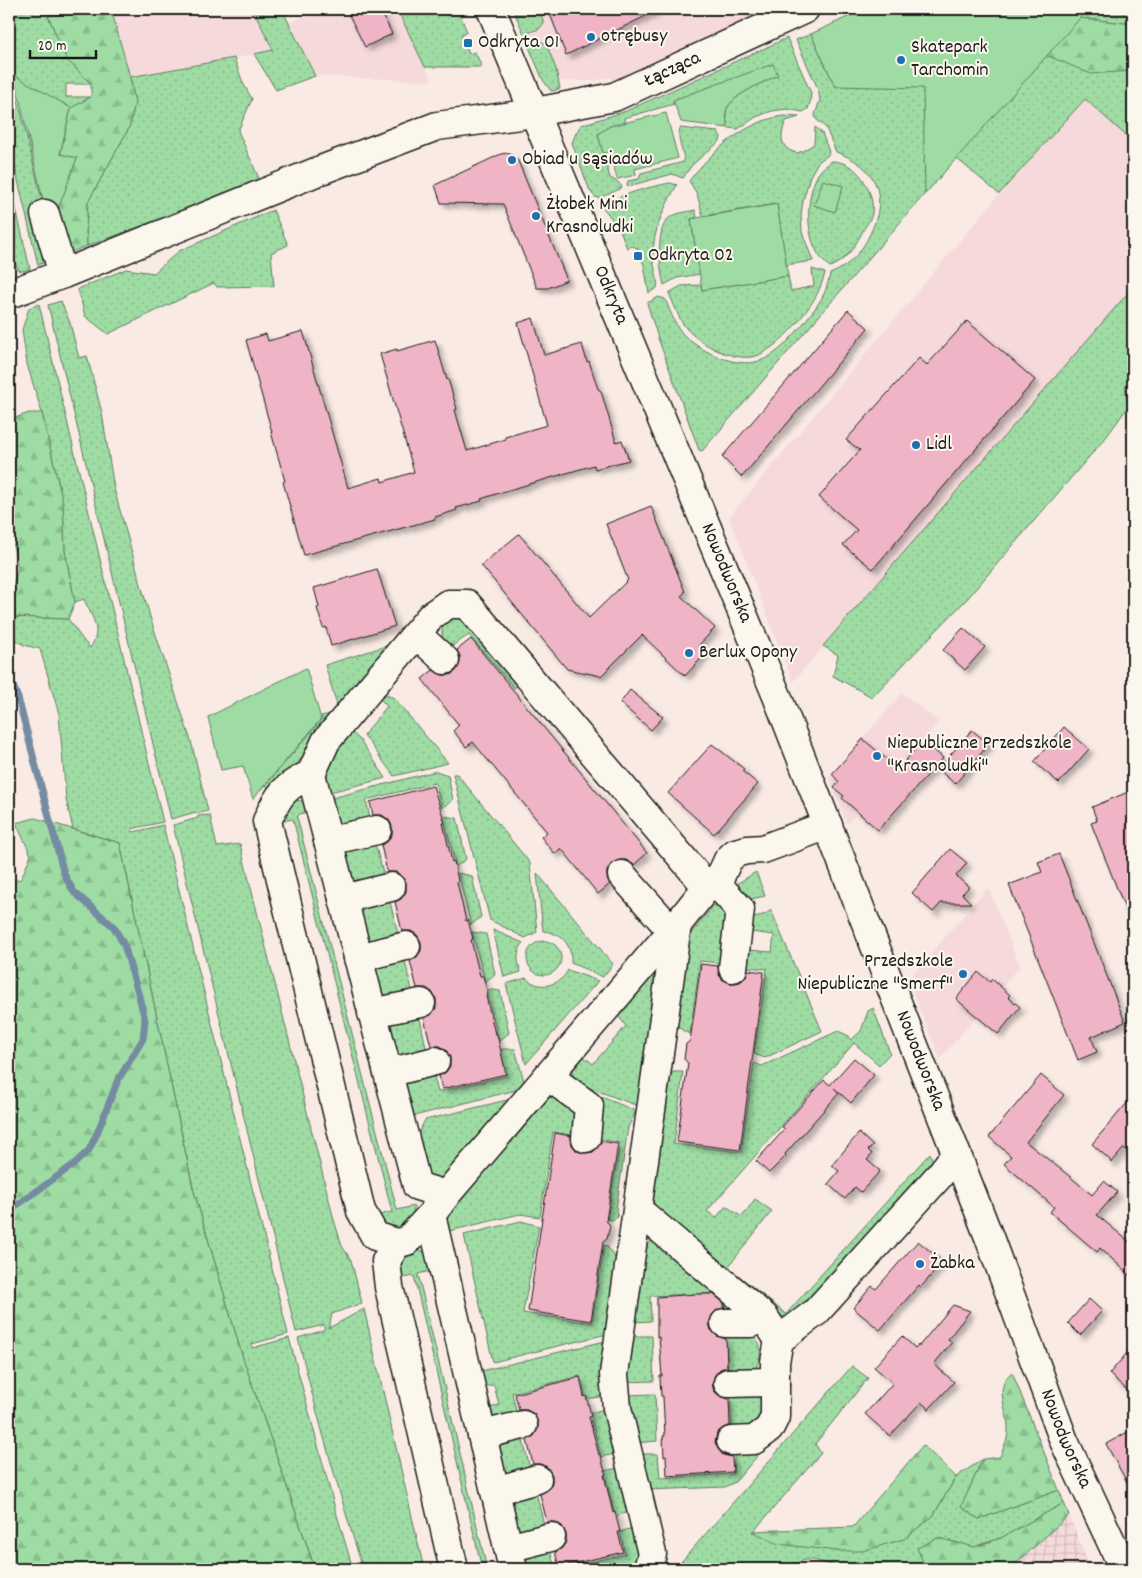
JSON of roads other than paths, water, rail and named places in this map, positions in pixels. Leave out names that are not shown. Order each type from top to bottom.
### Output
[{"type":"street","name":"Odkryta","points":[[491,9],[683,470]]},
{"type":"street","name":"Łącząca","points":[[9,294],[437,126],[520,115],[614,97],[805,9]]},
{"type":"street","points":[[45,214],[62,274]]},
{"type":"street","name":"Nowodworska","points":[[683,470],[777,696],[828,825],[989,1237],[1064,1441],[1124,1569]]},
{"type":"street","points":[[551,1537],[511,1559],[482,1435],[438,1205],[416,1186],[311,774],[326,741],[431,616],[448,604],[467,604],[740,909],[733,968]]},
{"type":"street","points":[[416,634],[445,660]]},
{"type":"street","points":[[311,774],[293,782],[275,801],[267,820],[361,1211],[375,1236],[397,1243],[407,1241],[714,881],[734,874],[763,849],[828,825]]},
{"type":"street","points":[[328,842],[377,830]]},
{"type":"street","points":[[622,875],[675,928]]},
{"type":"street","points":[[343,899],[391,887]]},
{"type":"street","points":[[648,1569],[652,1554],[617,1408],[614,1374],[638,1210],[675,928]]},
{"type":"street","points":[[358,958],[406,946]]},
{"type":"street","points":[[372,1014],[421,1003]]},
{"type":"street","points":[[388,1073],[435,1061]]},
{"type":"street","points":[[548,1076],[589,1106],[586,1138]]},
{"type":"street","points":[[731,1441],[754,1440],[769,1429],[775,1417],[775,1362],[779,1340],[816,1312],[933,1183],[956,1154]]},
{"type":"street","points":[[638,1210],[764,1317],[779,1340]]},
{"type":"street","points":[[397,1243],[386,1262],[389,1287],[454,1569]]},
{"type":"street","points":[[725,1323],[751,1323],[764,1317]]},
{"type":"street","points":[[728,1383],[775,1382]]},
{"type":"street","points":[[482,1435],[523,1425]]},
{"type":"street","points":[[495,1491],[537,1479]]},
{"type":"waterway","points":[[9,681],[12,683],[18,698],[64,874],[74,892],[114,927],[124,945],[145,1020],[143,1039],[118,1080],[89,1150],[73,1165],[9,1211]]},
{"type":"place","name":"otrębusy","points":[[591,37]]},
{"type":"place","name":"Odkryta 01","points":[[468,43]]},
{"type":"place","name":"Skatepark Tarchomin","points":[[901,60]]},
{"type":"place","name":"Obiad u Sąsiadów","points":[[512,160]]},
{"type":"place","name":"Żłobek Mini Krasnoludki","points":[[536,216]]},
{"type":"place","name":"Odkryta 02","points":[[638,256]]},
{"type":"place","name":"Lidl","points":[[916,445]]},
{"type":"place","name":"Berlux Opony","points":[[689,653]]},
{"type":"place","name":"Niepubliczne Przedszkole \"Krasnoludki\"","points":[[877,756]]},
{"type":"place","name":"Przedszkole Niepubliczne \"Smerf\"","points":[[963,974]]},
{"type":"place","name":"Żabka","points":[[920,1264]]}]
